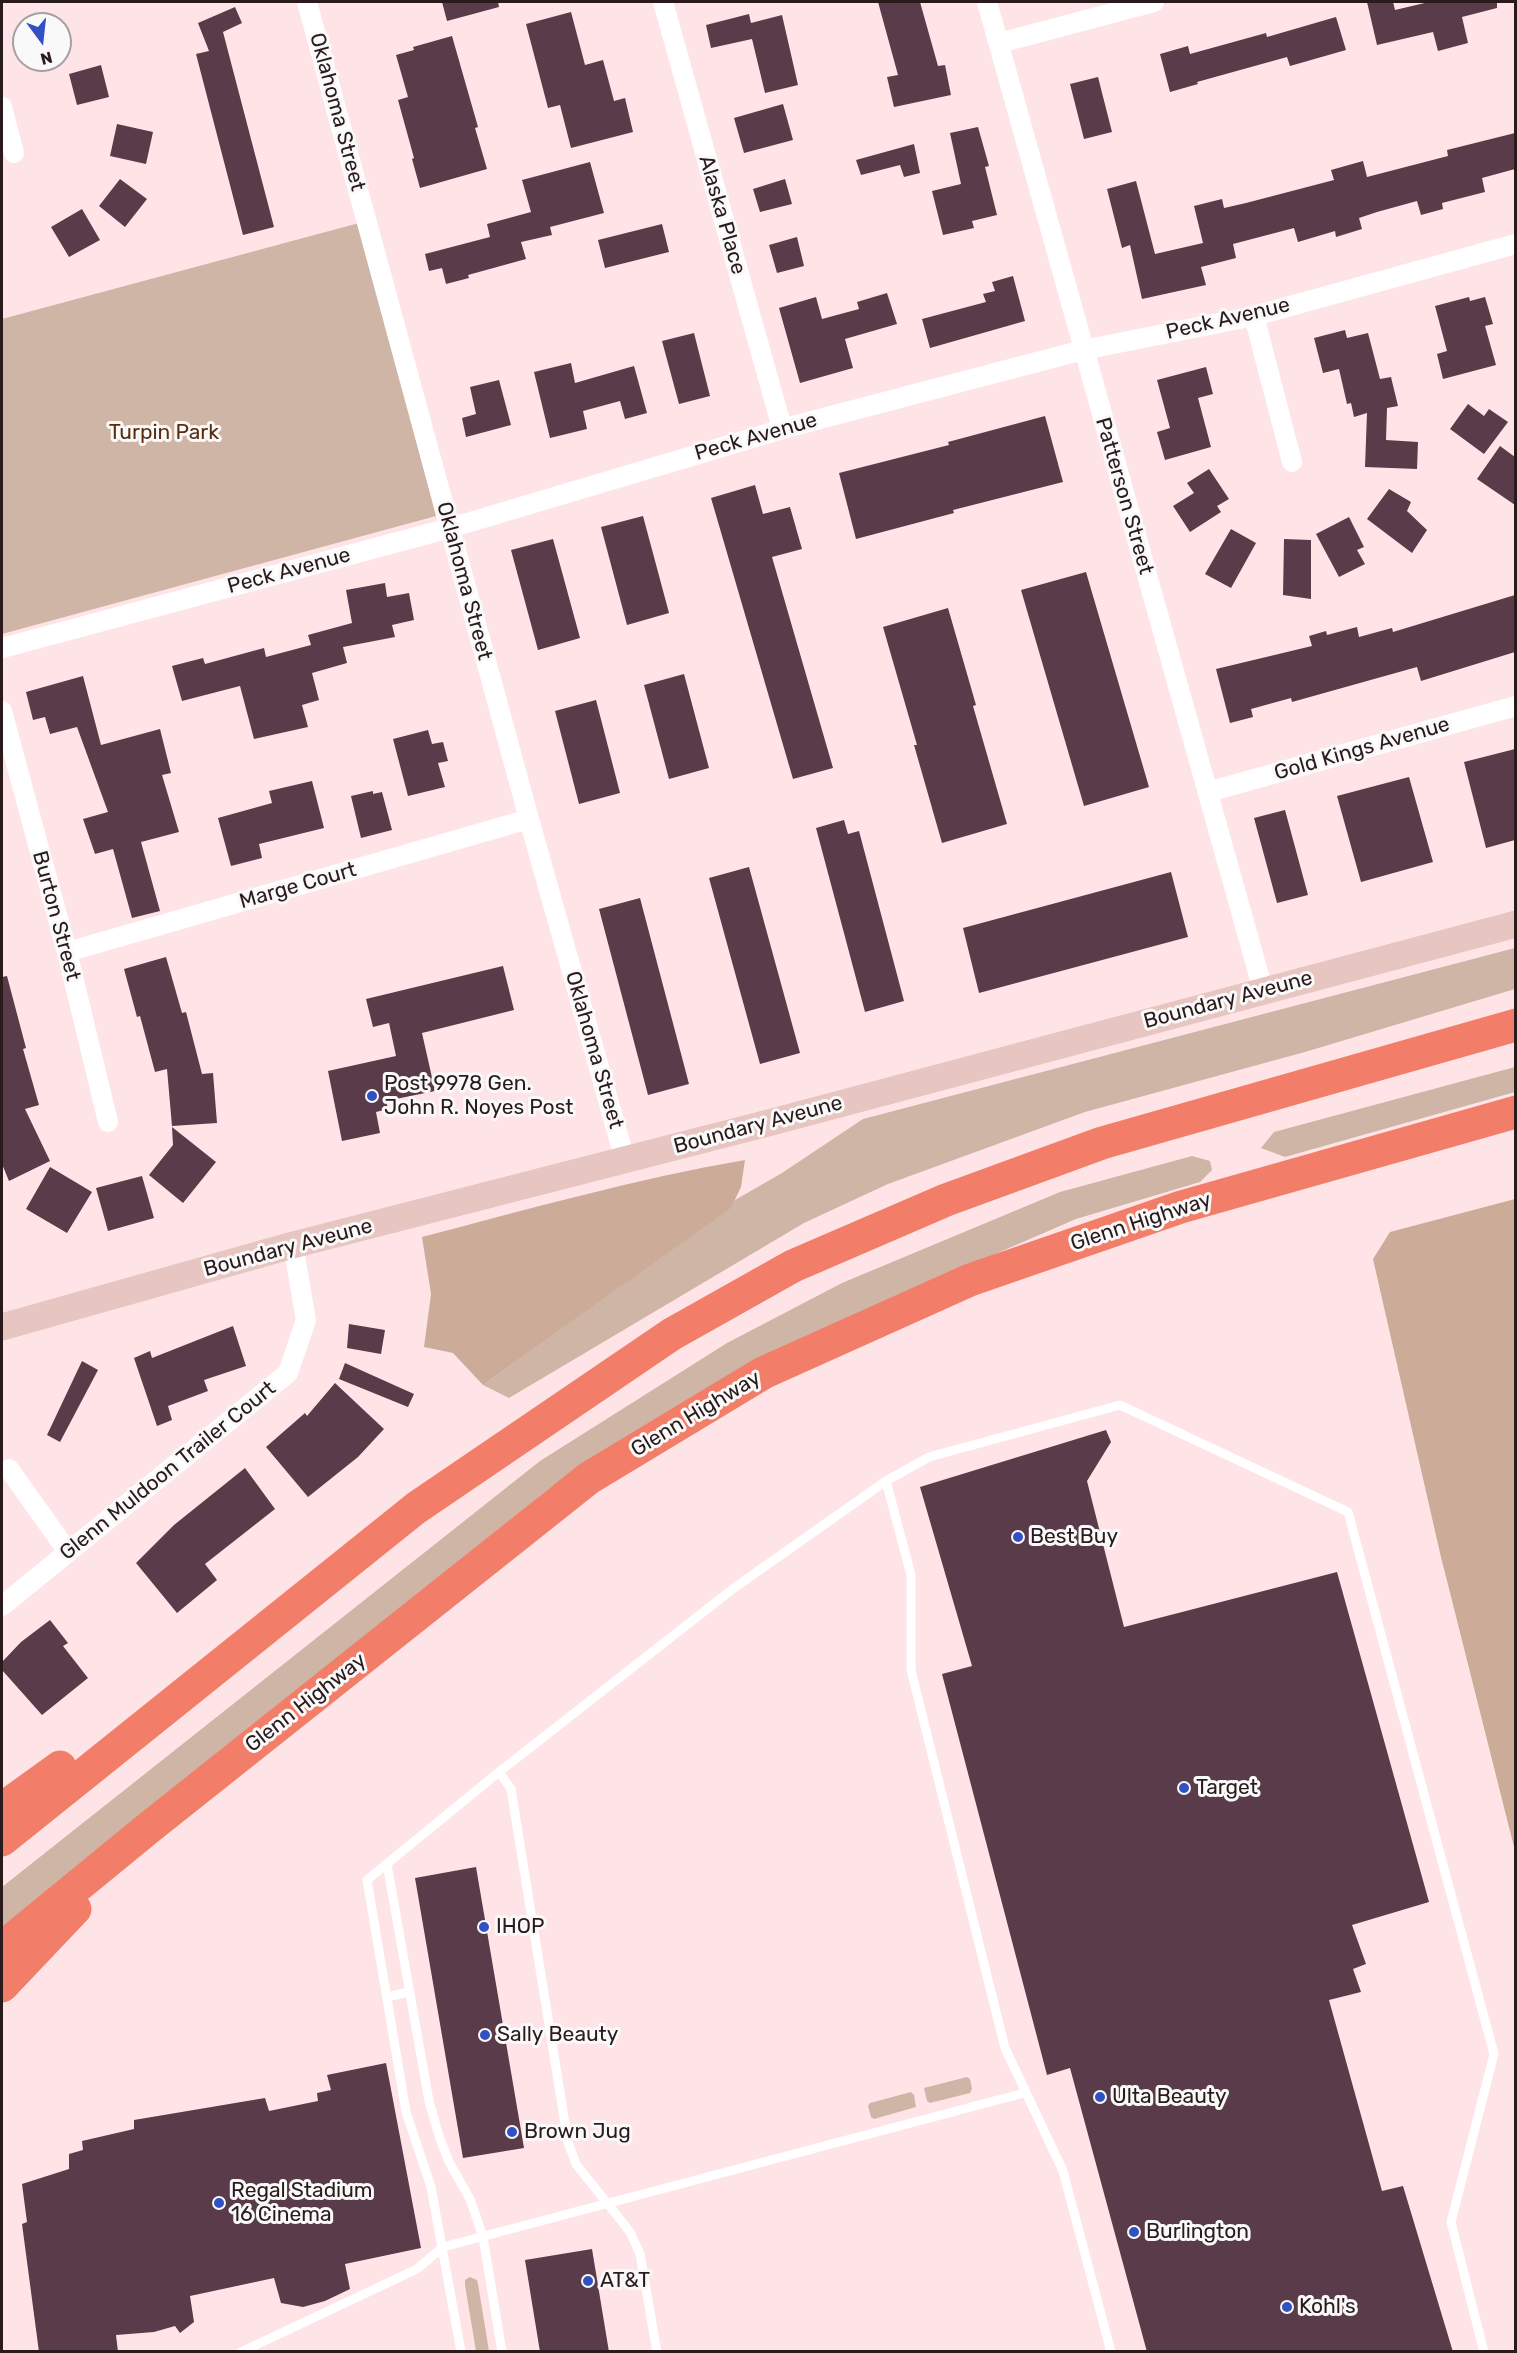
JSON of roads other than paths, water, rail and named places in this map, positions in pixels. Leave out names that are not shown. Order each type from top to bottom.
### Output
[{"type":"highway","points":[[2,1809],[416,1508],[672,1334],[793,1266],[946,1200],[1102,1143],[1515,1025]]},
{"type":"highway","name":"Glenn Highway","points":[[2,1948],[151,1826],[589,1478],[763,1373],[970,1280],[1181,1207],[1515,1112]]},
{"type":"highway","points":[[2,1840],[416,1508]]},
{"type":"highway","points":[[2,1986],[54,1933],[151,1826]]},
{"type":"street","name":"Oklahoma Street","points":[[307,2],[529,819],[625,1160]]},
{"type":"street","name":"Alaska Place","points":[[663,2],[782,428]]},
{"type":"street","name":"Patterson Street","points":[[987,2],[1263,990]]},
{"type":"street","points":[[999,43],[1154,2]]},
{"type":"street","points":[[2,107],[14,153]]},
{"type":"street","name":"Peck Avenue","points":[[2,648],[450,528],[782,428],[1083,350],[1254,316],[1515,244]]},
{"type":"street","points":[[1254,316],[1292,462]]},
{"type":"street","name":"Gold Kings Avenue","points":[[1208,792],[1515,706]]},
{"type":"street","name":"Burton Street","points":[[2,711],[67,952],[108,1122]]},
{"type":"street","name":"Marge Court","points":[[67,952],[529,819]]},
{"type":"street","name":"Boundary Aveune","points":[[2,1327],[293,1245],[625,1160],[1515,924]]},
{"type":"street","name":"Glenn Muldoon Trailer Court","points":[[2,1606],[288,1373],[306,1320],[293,1245]]},
{"type":"street","points":[[9,1469],[68,1552]]},
{"type":"lane","points":[[460,2352],[431,2187],[406,2112],[367,1880],[499,1772],[734,1588],[886,1481],[929,1457],[1120,1405],[1348,1512],[1494,2054],[1451,2222],[1484,2352]]},
{"type":"lane","points":[[886,1481],[911,1575],[911,1670],[1005,2048],[1063,2171],[1111,2352]]},
{"type":"lane","points":[[499,1772],[511,1789],[568,2142],[576,2164],[630,2232],[640,2254],[657,2352]]},
{"type":"lane","points":[[387,1864],[429,2101],[449,2162],[470,2199],[483,2237],[502,2352]]},
{"type":"lane","points":[[387,1997],[409,1992]]},
{"type":"lane","points":[[241,2352],[417,2269],[443,2247],[1024,2092]]},
{"type":"place","name":"Post 9978 Gen. John R. Noyes Post","points":[[372,1096]]},
{"type":"place","name":"Best Buy","points":[[1018,1537]]},
{"type":"place","name":"Target","points":[[1184,1788]]},
{"type":"place","name":"IHOP","points":[[484,1927]]},
{"type":"place","name":"Sally Beauty","points":[[485,2035]]},
{"type":"place","name":"Ulta Beauty","points":[[1100,2097]]},
{"type":"place","name":"Brown Jug","points":[[512,2132]]},
{"type":"place","name":"Regal Stadium 16 Cinema","points":[[219,2203]]},
{"type":"place","name":"Burlington","points":[[1134,2232]]},
{"type":"place","name":"AT&T","points":[[588,2281]]},
{"type":"place","name":"Kohl's","points":[[1287,2307]]},
{"type":"park label","name":"Turpin Park","points":[[164,433]]}]
